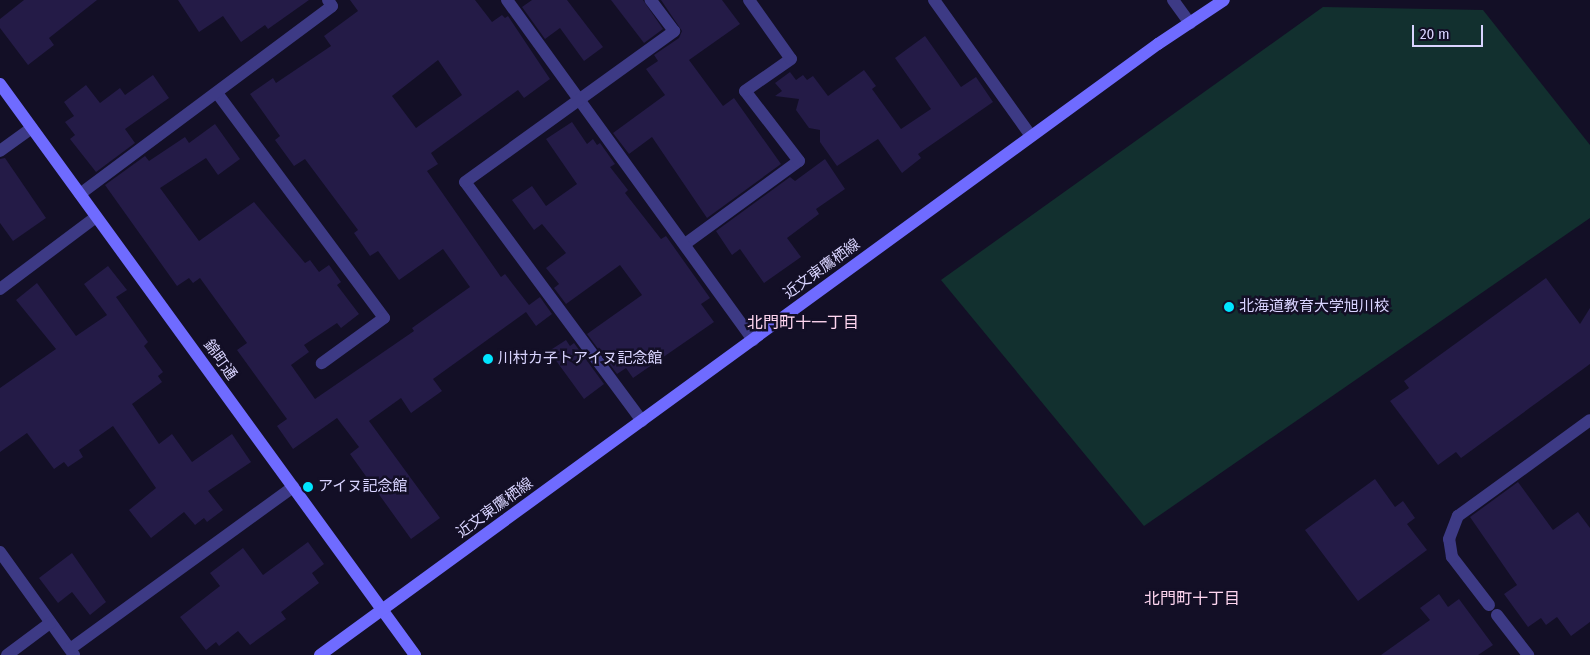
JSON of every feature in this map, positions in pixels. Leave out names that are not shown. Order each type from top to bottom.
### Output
[{"type":"street","points":[[80,194],[332,6],[328,0]]},
{"type":"street","points":[[507,0],[581,97],[752,340]]},
{"type":"street","points":[[642,421],[464,182],[674,31],[651,0]]},
{"type":"street","points":[[685,244],[799,161],[745,91],[791,59],[749,0]]},
{"type":"street","points":[[934,0],[1032,136]]},
{"type":"street","points":[[1173,0],[1190,23]]},
{"type":"street","name":"近文東鷹栖線","points":[[320,655],[1032,136],[1224,0]]},
{"type":"street","name":"錦町通","points":[[0,84],[415,655]]},
{"type":"street","points":[[217,93],[384,318],[322,363]]},
{"type":"street","points":[[0,151],[32,128]]},
{"type":"street","points":[[0,289],[96,217]]},
{"type":"street","points":[[1489,605],[1452,557],[1449,539],[1458,516],[1590,420]]},
{"type":"street","points":[[0,552],[72,652],[293,487]]},
{"type":"street","points":[[1497,615],[1528,655]]},
{"type":"street","points":[[7,655],[50,623]]},
{"type":"green space","points":[[1323,7],[1483,10],[1590,145],[1590,218],[1144,526],[941,280]]},
{"type":"building","points":[[24,0],[97,0],[49,38],[54,45],[28,65],[0,28],[0,19]]},
{"type":"building","points":[[178,0],[309,0],[268,29],[265,25],[241,42],[223,16],[199,32]]},
{"type":"building","points":[[350,0],[475,0],[492,22],[502,15],[505,18],[508,16],[550,79],[524,98],[518,90],[431,153],[438,164],[427,171],[501,277],[505,274],[529,305],[540,297],[552,314],[536,326],[526,312],[433,379],[442,391],[411,413],[401,398],[369,421],[440,518],[411,539],[350,454],[359,447],[337,418],[293,449],[277,426],[287,419],[237,350],[247,343],[200,278],[193,283],[189,278],[177,286],[105,185],[145,156],[149,161],[185,137],[189,143],[215,124],[240,159],[218,175],[206,158],[160,188],[199,241],[254,202],[305,263],[310,260],[319,272],[329,265],[341,282],[337,285],[359,314],[341,328],[337,323],[304,345],[309,352],[291,365],[315,399],[414,331],[412,328],[470,287],[443,249],[399,280],[378,251],[370,256],[354,233],[358,230],[305,159],[294,166],[275,140],[280,136],[250,94],[273,78],[276,83],[331,46],[324,36],[358,11]],"holes":[[[438,60],[462,95],[416,128],[392,96]]]},
{"type":"building","points":[[532,0],[567,0],[603,47],[584,61],[560,28],[545,39],[522,7]]},
{"type":"building","points":[[611,0],[643,0],[663,29],[644,43]]},
{"type":"building","points":[[661,0],[722,0],[740,24],[689,60],[723,106],[734,98],[781,164],[707,218],[652,137],[629,154],[613,133],[665,95],[646,69],[658,61],[654,55],[679,38],[682,31]]},
{"type":"building","points":[[925,36],[961,87],[976,77],[993,102],[918,154],[921,158],[902,173],[878,139],[837,166],[820,142],[820,130],[809,128],[796,110],[799,99],[775,96],[782,91],[775,83],[790,72],[796,80],[803,75],[807,80],[813,76],[828,96],[864,70],[876,86],[872,89],[901,129],[931,109],[895,58]]},
{"type":"building","points":[[153,75],[169,98],[125,129],[135,143],[96,172],[70,139],[75,135],[65,122],[74,116],[64,102],[86,85],[100,103],[120,88],[125,95]]},
{"type":"building","points":[[572,122],[587,144],[593,139],[597,145],[600,143],[615,164],[610,167],[628,190],[625,193],[661,239],[666,236],[710,298],[701,304],[714,322],[633,378],[626,368],[617,374],[587,334],[642,295],[620,265],[566,304],[554,288],[559,284],[546,268],[566,253],[542,224],[534,230],[512,200],[532,186],[546,206],[577,184],[546,139]]},
{"type":"building","points":[[5,158],[46,218],[13,241],[0,223],[0,159]]},
{"type":"building","points":[[825,159],[845,189],[816,209],[819,214],[787,238],[801,257],[764,283],[740,249],[732,255],[716,231],[790,177],[795,181]]},
{"type":"building","points":[[108,266],[127,290],[116,297],[148,342],[144,346],[163,372],[158,376],[162,382],[132,404],[159,444],[172,434],[192,462],[232,434],[251,462],[208,491],[223,510],[207,522],[204,518],[195,525],[184,512],[151,538],[129,510],[156,488],[113,426],[79,450],[83,457],[68,467],[64,462],[54,469],[27,433],[0,452],[0,388],[56,349],[16,300],[37,283],[76,336],[107,315],[84,284]]},
{"type":"building","points":[[1546,278],[1580,324],[1590,308],[1590,364],[1461,458],[1456,452],[1438,465],[1390,401],[1409,388],[1404,381]]},
{"type":"building","points":[[566,340],[570,346],[574,343],[604,384],[584,399],[549,351]]},
{"type":"building","points":[[1375,479],[1395,507],[1403,501],[1415,518],[1407,524],[1427,550],[1358,601],[1305,530]]},
{"type":"building","points":[[1518,482],[1553,530],[1578,512],[1590,528],[1590,622],[1571,636],[1557,617],[1546,625],[1541,618],[1528,627],[1504,594],[1517,585],[1470,517]]},
{"type":"building","points":[[308,542],[324,564],[312,573],[319,583],[281,612],[286,619],[250,645],[238,631],[219,646],[216,642],[206,650],[180,617],[220,586],[210,573],[243,548],[263,575]]},
{"type":"building","points":[[72,553],[106,602],[90,615],[72,592],[58,603],[39,578]]},
{"type":"building","points":[[1439,594],[1448,607],[1459,599],[1493,645],[1478,655],[1381,655],[1430,620],[1420,608]]},
{"type":"place","name":"北海道教育大学旭川校","points":[[1229,307]]},
{"type":"place","name":"川村カ子トアイヌ記念館","points":[[488,359]]},
{"type":"place","name":"アイヌ記念館","points":[[308,487]]},
{"type":"district","name":"北門町十一丁目","points":[[803,323]]},
{"type":"district","name":"北門町十丁目","points":[[1192,599]]}]
